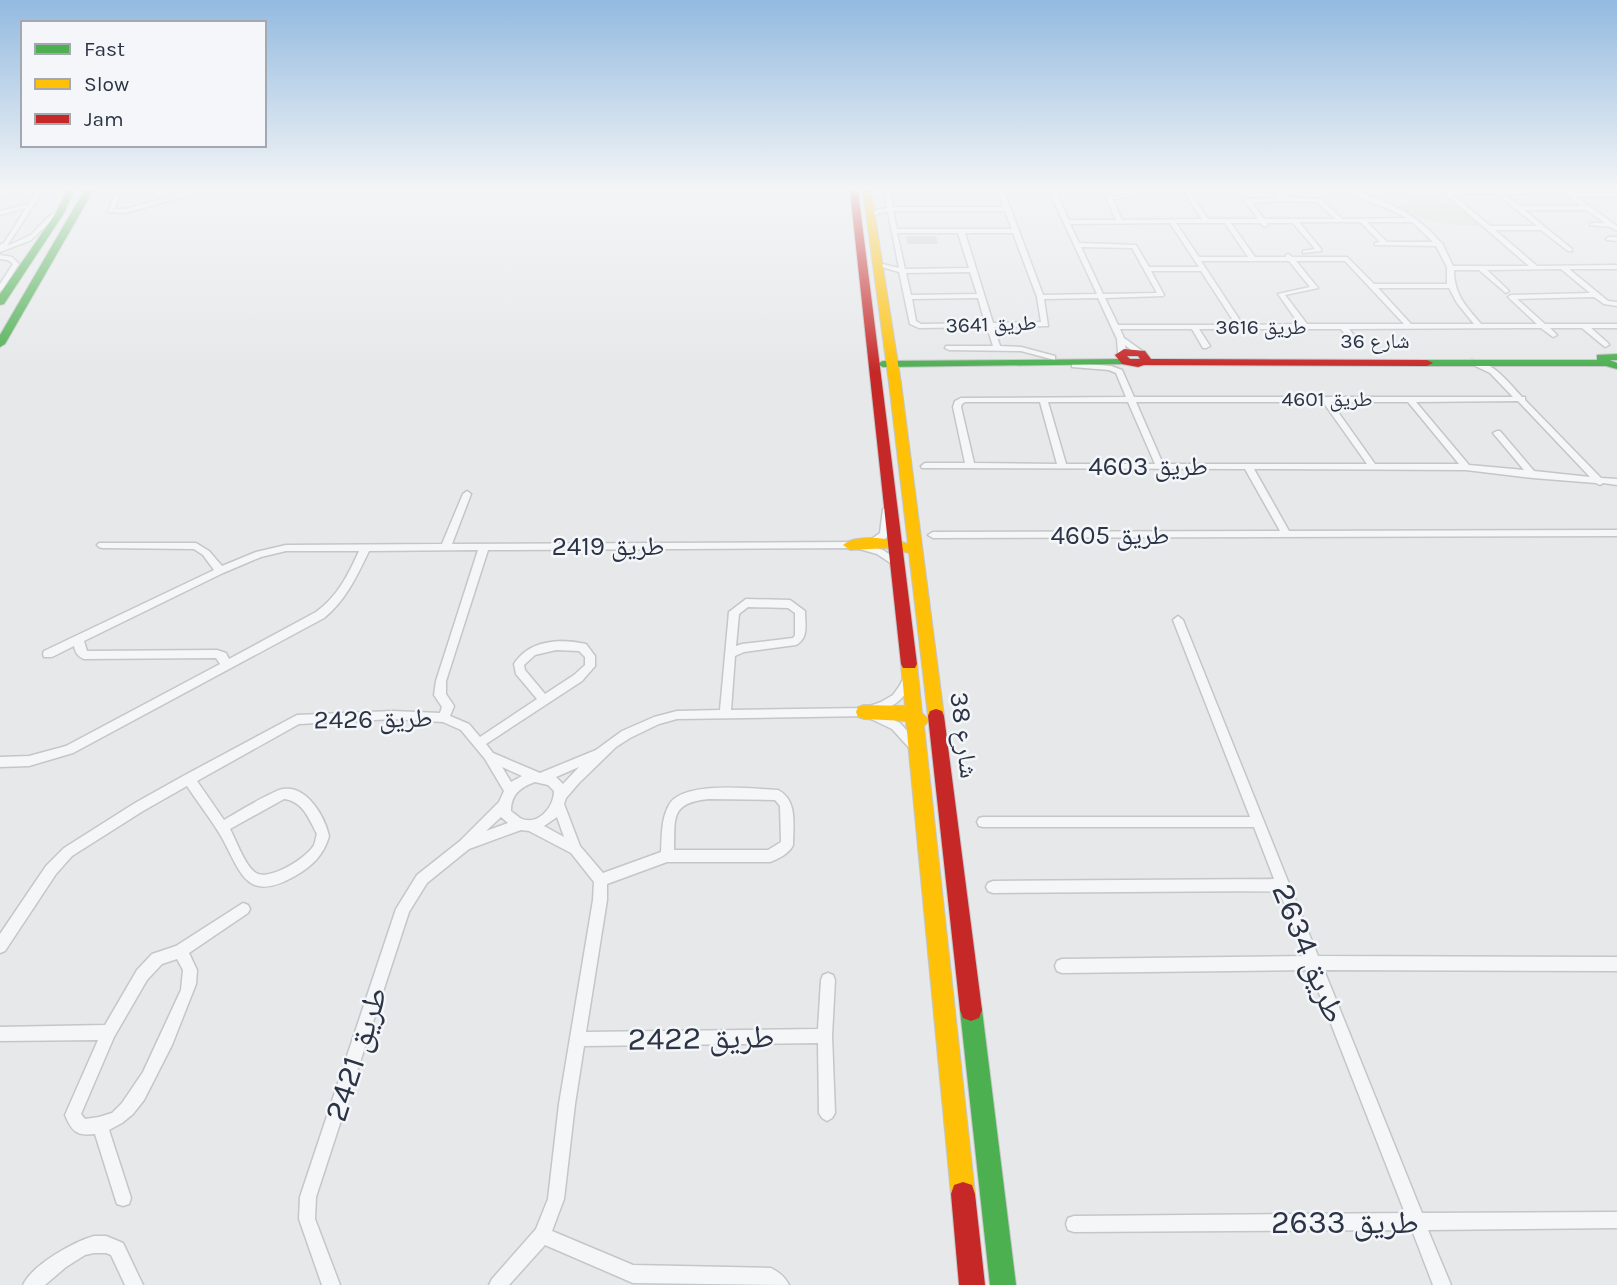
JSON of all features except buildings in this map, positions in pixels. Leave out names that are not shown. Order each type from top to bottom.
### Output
[{"type":"main road","points":[[0,302],[34,251]]},
{"type":"main road","points":[[0,346],[55,251]]},
{"type":"main road","name":"شارع 38","points":[[865,251],[884,361],[889,485],[919,752],[972,1285]]},
{"type":"main road","name":"شارع 38","points":[[876,251],[888,337],[884,361],[895,383],[949,815],[1003,1285]]},
{"type":"main road","points":[[888,337],[905,352],[935,361]]},
{"type":"main road","points":[[884,361],[1056,360],[1123,351],[1134,364],[1143,357]]},
{"type":"main road","points":[[895,383],[899,375],[909,369],[935,361],[995,353],[1056,360]]},
{"type":"main road","name":"شارع 36","points":[[1143,357],[1611,360]]},
{"type":"main road","name":"شارع 36","points":[[1143,357],[1474,362],[1495,366],[1611,360]]},
{"type":"main road","points":[[850,545],[897,544],[908,552],[915,596],[925,618]]},
{"type":"main road","points":[[864,712],[904,712],[914,715],[925,725],[935,785],[949,815]]},
{"type":"street","points":[[898,251],[908,297],[979,296]]},
{"type":"street","points":[[949,348],[995,353],[967,251]]},
{"type":"street","name":"طريق 3641","points":[[908,297],[913,322],[922,326],[1045,324],[1040,297],[1022,251]]},
{"type":"street","points":[[1080,251],[1116,327],[1123,351],[1143,357]]},
{"type":"street","points":[[1040,297],[1161,295],[1135,251]]},
{"type":"street","points":[[1193,251],[1239,329]]},
{"type":"street","points":[[1248,251],[1254,259]]},
{"type":"street","points":[[1304,251],[1287,252],[1315,288],[1281,293],[1304,326]]},
{"type":"street","points":[[1443,251],[1451,268],[1451,286],[1479,326]]},
{"type":"street","points":[[1516,251],[1536,268]]},
{"type":"street","points":[[0,257],[10,258],[16,264],[0,289]]},
{"type":"street","points":[[1198,259],[1347,259],[1409,326]]},
{"type":"street","points":[[878,265],[902,271],[972,270]]},
{"type":"street","points":[[1451,268],[1617,267]]},
{"type":"street","points":[[1481,268],[1553,335]]},
{"type":"street","points":[[1563,268],[1606,303],[1617,304]]},
{"type":"street","points":[[1147,269],[1204,269]]},
{"type":"street","points":[[1372,286],[1451,286]]},
{"type":"street","points":[[1510,293],[1597,295]]},
{"type":"street","name":"طريق 3616","points":[[1116,327],[1239,329],[1304,326],[1617,326]]},
{"type":"street","points":[[1343,326],[1356,343]]},
{"type":"street","points":[[1384,326],[1392,335]]},
{"type":"street","points":[[1584,326],[1611,360]]},
{"type":"street","points":[[1194,327],[1206,346]]},
{"type":"street","points":[[1056,360],[1119,372],[1160,466]]},
{"type":"street","points":[[1495,366],[1522,399],[1600,482]]},
{"type":"street","points":[[1325,399],[1371,464]]},
{"type":"street","points":[[1410,399],[1466,467]]},
{"type":"street","name":"طريق 4601","points":[[970,466],[958,402],[968,400],[1522,399]]},
{"type":"street","points":[[1043,400],[1062,466]]},
{"type":"street","points":[[1497,433],[1533,475]]},
{"type":"street","name":"طريق 4603","points":[[925,466],[1371,464],[1466,467],[1617,482]]},
{"type":"street","points":[[1248,466],[1286,534]]},
{"type":"street","name":"طريق 2419","points":[[48,654],[220,571],[260,554],[286,548],[850,545],[872,542],[884,536],[889,485]]},
{"type":"street","points":[[446,547],[467,494]]},
{"type":"street","name":"طريق 4605","points":[[933,535],[1617,533]]},
{"type":"street","points":[[102,545],[197,546],[220,571]]},
{"type":"street","name":"طريق 2419","points":[[850,545],[880,552],[898,564]]},
{"type":"street","points":[[0,762],[29,761],[69,750],[226,667],[334,605],[344,593],[366,547]]},
{"type":"street","points":[[444,718],[448,706],[440,695],[441,681],[484,547]]},
{"type":"street","points":[[725,715],[734,612],[738,607],[752,603],[790,604],[800,611],[800,636],[796,641],[742,648],[731,654]]},
{"type":"street","name":"طريق 2634","points":[[1178,620],[1442,1285]]},
{"type":"street","points":[[79,639],[80,650],[84,655],[217,654],[222,656],[226,667]]},
{"type":"street","points":[[478,744],[578,678],[590,667],[590,656],[582,648],[539,647],[525,655],[519,664],[520,671],[544,699]]},
{"type":"street","points":[[525,825],[547,819],[598,754],[617,738],[658,719],[677,715],[864,712],[890,704],[899,696],[909,676]]},
{"type":"street","points":[[864,712],[896,726],[919,752]]},
{"type":"street","name":"طريق 2426","points":[[0,946],[4,933],[51,870],[68,852],[118,819],[297,720],[368,715],[444,718],[465,727],[489,756],[510,791]]},
{"type":"street","points":[[575,849],[505,813],[504,804],[517,784],[598,754]]},
{"type":"street","name":"طريق 2426","points":[[489,756],[539,777]]},
{"type":"street","points":[[498,1285],[542,1235],[556,1199],[601,880],[575,849],[556,783],[539,777]]},
{"type":"street","points":[[189,779],[222,827],[250,876],[260,881],[271,881],[293,870],[318,850],[323,834],[305,802],[296,794],[283,794],[222,827]]},
{"type":"street","points":[[601,880],[667,856],[770,856],[787,845],[786,804],[778,795],[707,794],[684,797],[676,803],[671,813],[667,856]]},
{"type":"street","name":"طريق 2421","points":[[331,1285],[307,1219],[308,1197],[403,909],[410,894],[422,879],[464,845],[504,804]]},
{"type":"street","points":[[983,822],[1257,822]]},
{"type":"street","name":"طريق 2421","points":[[464,845],[525,825]]},
{"type":"street","points":[[993,887],[1282,884]]},
{"type":"street","points":[[180,951],[189,963],[191,976],[188,990],[140,1094],[118,1117],[100,1126],[81,1127],[74,1115],[109,1032],[142,975],[157,960],[180,951],[243,909]]},
{"type":"street","points":[[1062,967],[1312,963],[1617,964]]},
{"type":"street","points":[[827,1113],[825,1037],[828,980]]},
{"type":"street","points":[[0,1034],[109,1032]]},
{"type":"street","name":"طريق 2422","points":[[578,1039],[825,1037]]},
{"type":"street","points":[[100,1126],[122,1198]]},
{"type":"street","name":"طريق 2633","points":[[1074,1224],[1617,1220]]},
{"type":"street","points":[[542,1235],[631,1280],[771,1278],[780,1285]]},
{"type":"street","points":[[32,1285],[80,1249],[101,1244],[117,1250],[134,1285]]},
{"type":"traffic: fast","points":[[0,302],[34,251]]},
{"type":"traffic: fast","points":[[0,344],[54,251]]},
{"type":"traffic: fast","points":[[1617,357],[1601,357],[1606,363],[1617,366]]},
{"type":"traffic: fast","points":[[883,364],[1126,362]]},
{"type":"traffic: fast","points":[[1427,363],[1606,363]]},
{"type":"traffic: fast","points":[[971,1010],[1003,1285]]},
{"type":"traffic: slow","points":[[876,251],[895,383],[936,716]]},
{"type":"traffic: slow","points":[[850,545],[891,543],[906,549]]},
{"type":"traffic: slow","points":[[909,664],[963,1194]]},
{"type":"traffic: slow","points":[[864,712],[904,712],[921,720]]},
{"type":"traffic: jam","points":[[861,251],[909,664]]},
{"type":"traffic: jam","points":[[1124,352],[1141,353],[1146,360],[1138,364],[1126,362],[1121,355],[1124,352]]},
{"type":"traffic: jam","points":[[1145,362],[1427,363]]},
{"type":"traffic: jam","points":[[936,716],[971,1010]]},
{"type":"traffic: jam","points":[[963,1194],[972,1285]]}]
